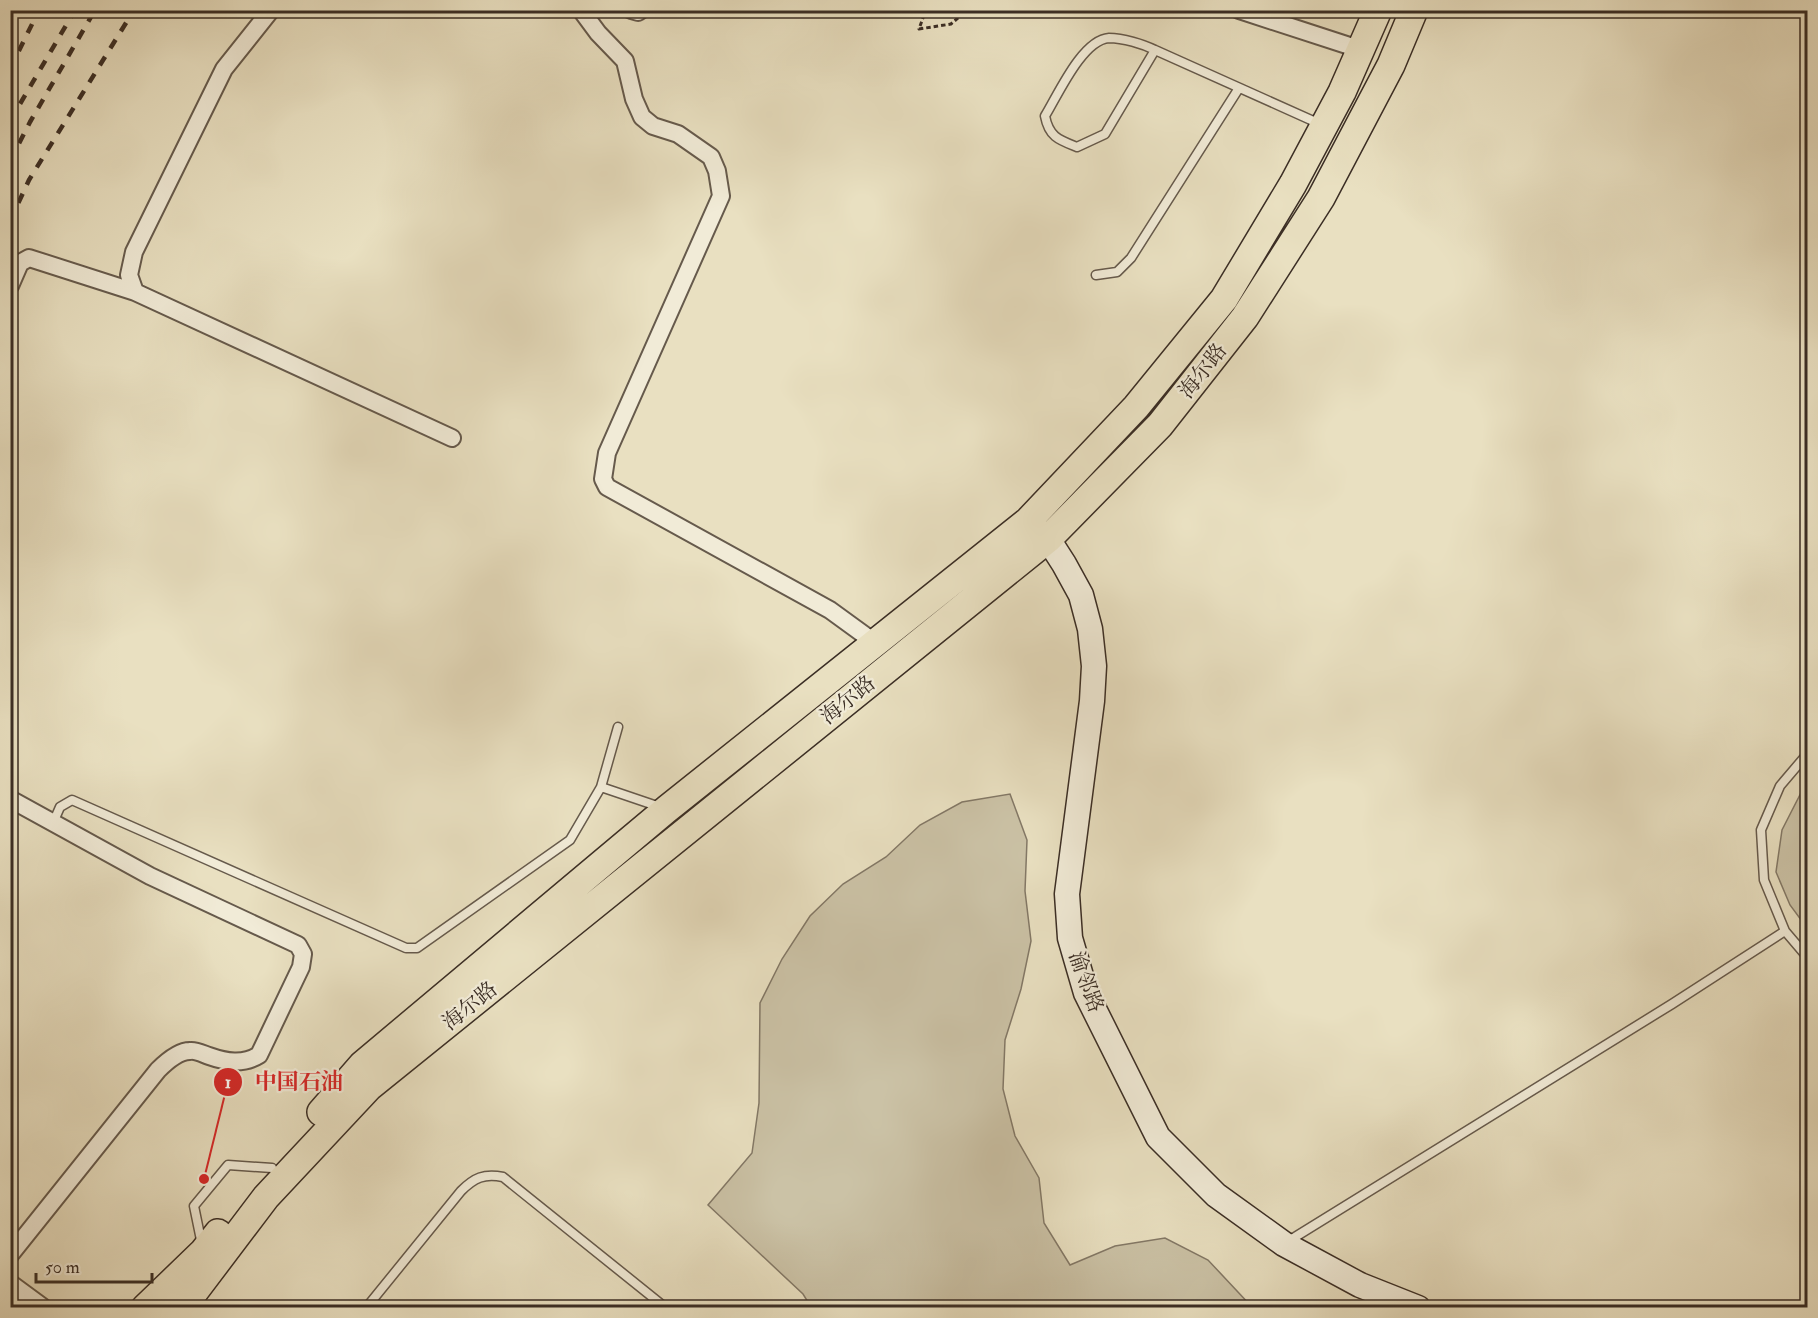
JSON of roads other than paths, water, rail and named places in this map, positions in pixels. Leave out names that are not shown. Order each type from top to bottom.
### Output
[{"type":"main road","name":"海尔路","points":[[145,1308],[203,1252],[272,1168],[362,1065],[667,809],[1028,521],[1136,407],[1224,299],[1293,184],[1342,92],[1378,10]]},
{"type":"main road","name":"海尔路","points":[[182,1308],[266,1197],[369,1087],[1048,539],[1160,424],[1245,317],[1322,198],[1391,65],[1414,10]]},
{"type":"main road","name":"渝邻路","points":[[1028,521],[1048,539],[1064,564],[1081,595],[1090,629],[1094,666],[1092,701],[1067,894],[1070,938],[1086,993],[1158,1137],[1216,1195],[1284,1244],[1360,1285],[1418,1308]]},
{"type":"street","points":[[135,292],[129,275],[134,252],[224,69],[271,10]]},
{"type":"street","points":[[581,10],[598,33],[625,61],[634,99],[642,117],[653,126],[678,134],[711,157],[717,171],[721,196],[607,453],[603,479],[607,488],[830,610],[874,642]]},
{"type":"street","points":[[631,10],[638,12],[641,10]]},
{"type":"street","points":[[1239,10],[1362,50]]},
{"type":"street","points":[[10,286],[20,262],[29,258],[135,292],[452,438]]},
{"type":"street","points":[[10,799],[150,876],[298,945],[303,954],[301,967],[259,1055],[250,1061],[240,1062],[217,1059],[190,1051],[170,1059],[158,1070],[10,1255]]},
{"type":"street","points":[[10,1283],[44,1308]]},
{"type":"lane","points":[[1155,50],[1105,134],[1077,147],[1058,140],[1047,128],[1045,116],[1081,56],[1093,44],[1109,38],[1144,45],[1323,125]]},
{"type":"lane","points":[[1096,275],[1117,272],[1131,258],[1239,88]]},
{"type":"lane","points":[[52,823],[60,807],[72,800],[406,948],[417,948],[570,840],[601,787],[618,727]]},
{"type":"lane","points":[[1808,753],[1780,786],[1761,830],[1764,880],[1785,931],[1808,958]]},
{"type":"lane","points":[[601,787],[667,809]]},
{"type":"lane","points":[[1284,1244],[1662,1011],[1785,931]]},
{"type":"lane","points":[[203,1252],[194,1206],[228,1165],[272,1168]]},
{"type":"lane","points":[[366,1308],[461,1191],[473,1179],[493,1175],[503,1177],[666,1308]]},
{"type":"railway","points":[[10,69],[39,10]]},
{"type":"railway","points":[[10,121],[75,10]]},
{"type":"railway","points":[[10,161],[95,10]]},
{"type":"railway","points":[[10,221],[29,180],[134,10]]},
{"type":"place","name":"中国石油","points":[[204,1179]]}]
